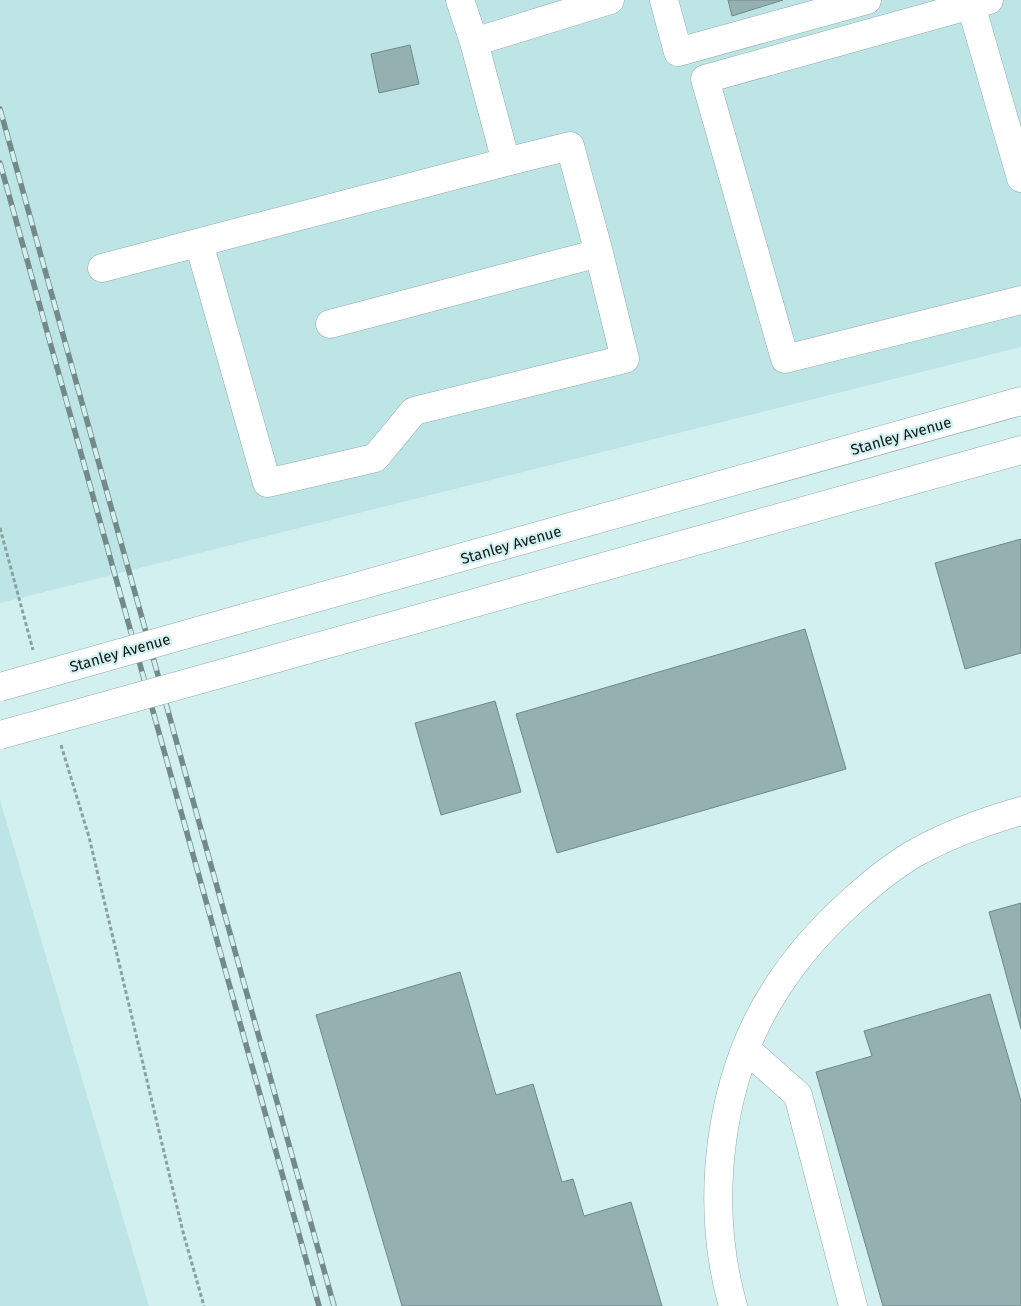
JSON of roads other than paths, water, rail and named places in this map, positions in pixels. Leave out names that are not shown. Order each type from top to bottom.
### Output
[{"type":"main road","points":[[460,0],[474,42],[506,162]]},
{"type":"main road","points":[[474,42],[610,0]]},
{"type":"main road","points":[[664,0],[678,52],[867,0]]},
{"type":"main road","points":[[1021,178],[980,2],[706,79],[785,360],[1021,300]]},
{"type":"main road","points":[[102,268],[570,146],[625,359],[414,412],[375,458],[267,483],[199,243]]},
{"type":"main road","points":[[330,324],[599,253]]},
{"type":"main road","name":"Stanley Avenue","points":[[0,686],[1021,402]]},
{"type":"main road","points":[[0,735],[1021,450]]},
{"type":"main road","points":[[733,1306],[727,1286],[719,1230],[719,1173],[726,1118],[737,1072],[757,1024],[775,989],[798,957],[832,919],[875,880],[917,852],[952,834],[1021,811]]},
{"type":"main road","points":[[746,1049],[798,1095],[854,1306]]},
{"type":"railway","points":[[0,109],[334,1306]]},
{"type":"railway","points":[[0,163],[319,1306]]}]
